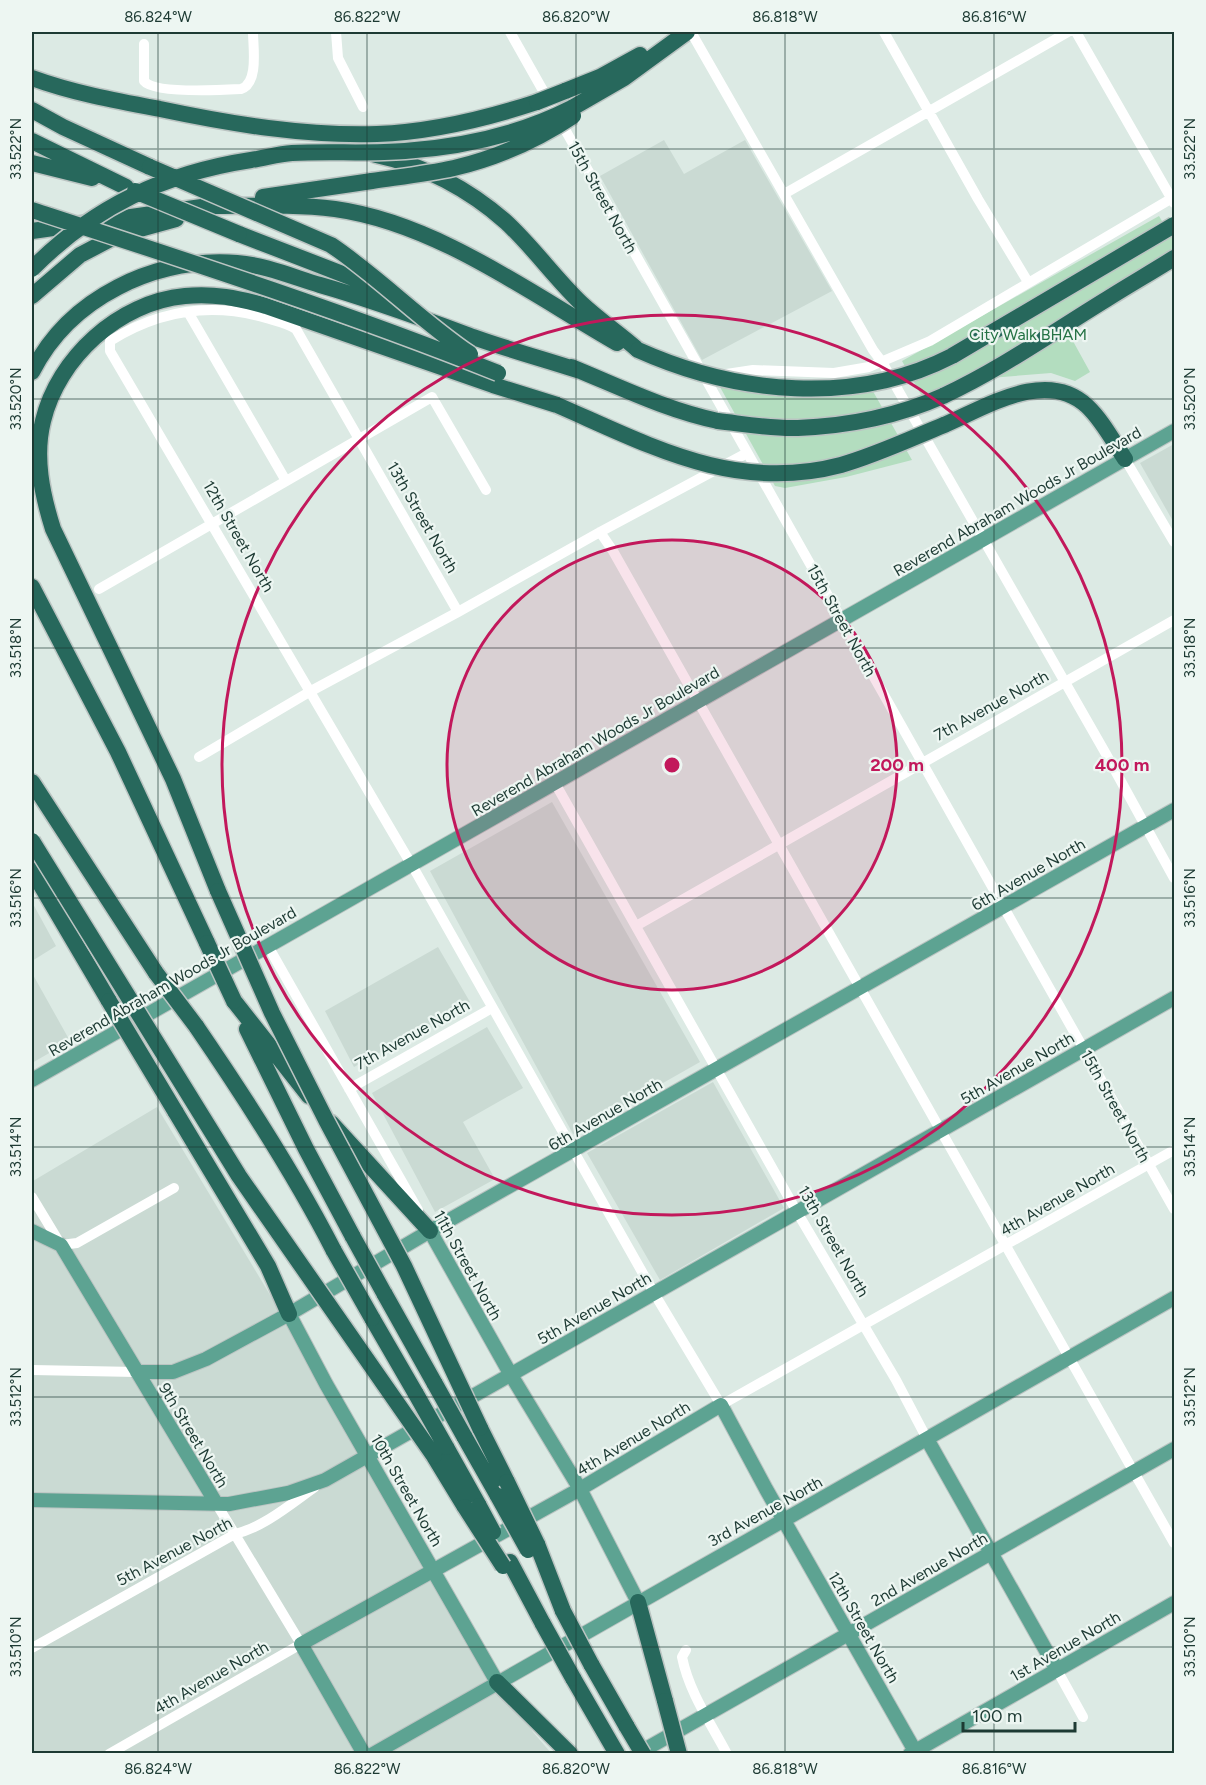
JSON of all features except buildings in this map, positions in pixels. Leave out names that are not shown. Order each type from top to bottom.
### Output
[{"type":"highway","points":[[32,78],[81,94],[213,120],[326,133],[410,132],[471,122],[537,102],[600,77],[682,34]]},
{"type":"highway","points":[[32,231],[372,181],[480,161],[551,130],[573,112],[652,62],[682,34]]},
{"type":"highway","points":[[32,110],[63,127],[150,167],[332,245],[449,340],[498,373],[556,405]]},
{"type":"highway","points":[[32,269],[53,247],[90,220],[119,202],[165,180],[234,162],[274,155],[405,151],[445,147],[507,133],[573,112]]},
{"type":"highway","points":[[213,120],[243,130],[390,158],[442,178],[477,199],[506,223],[581,303],[638,350]]},
{"type":"highway","points":[[32,141],[126,187],[238,234],[360,280],[648,401],[678,412],[718,421],[780,428],[848,423],[905,411],[951,392],[986,374],[1174,258]]},
{"type":"highway","points":[[32,163],[126,187]]},
{"type":"highway","points":[[212,206],[289,205],[337,209],[377,218],[411,229],[447,245],[625,348],[638,350],[696,372],[759,386],[798,389],[847,387],[889,380],[932,367],[1174,225]]},
{"type":"highway","points":[[32,296],[80,255],[118,235],[163,222],[242,206]]},
{"type":"highway","points":[[32,210],[231,274],[393,332],[498,373]]},
{"type":"highway","points":[[32,372],[39,358],[69,322],[103,295],[143,275],[160,270],[221,262],[262,267],[379,302],[478,339],[580,371]]},
{"type":"highway","points":[[642,1754],[563,1611],[503,1489],[480,1428],[404,1266],[272,1013],[218,891],[173,780],[53,529],[41,488],[42,423],[56,388],[78,355],[92,339],[126,315],[146,306],[166,299],[205,295],[231,296],[266,306],[556,405],[641,442],[723,469],[765,474],[814,470],[842,464],[1035,389],[1064,392],[1086,405],[1125,459]]},
{"type":"highway","points":[[32,579],[35,593],[118,752],[306,1149],[464,1436],[503,1489]]},
{"type":"highway","points":[[32,782],[156,973],[196,1026],[235,1084],[309,1203],[416,1394],[440,1451]]},
{"type":"highway","points":[[32,841],[250,1193],[440,1451],[617,1754]]},
{"type":"highway","points":[[32,870],[56,914],[267,1266],[289,1314]]},
{"type":"highway","points":[[32,878],[56,914]]},
{"type":"highway","points":[[234,1001],[334,1126],[430,1231]]},
{"type":"highway","points":[[638,1602],[679,1754]]},
{"type":"highway","points":[[497,1682],[570,1754]]},
{"type":"main road","name":"Reverend Abraham Woods Jr Boulevard","points":[[32,1080],[1174,430]]},
{"type":"main road","name":"6th Avenue North","points":[[137,1372],[173,1372],[206,1359],[289,1314],[430,1231],[1174,810]]},
{"type":"main road","name":"5th Avenue North","points":[[325,1480],[1174,998]]},
{"type":"main road","points":[[32,1231],[61,1245]]},
{"type":"main road","name":"11th Street North","points":[[430,1231],[511,1374],[580,1489],[638,1602]]},
{"type":"main road","name":"9th Street North","points":[[61,1245],[216,1503]]},
{"type":"main road","name":"3rd Avenue North","points":[[373,1754],[1174,1298]]},
{"type":"main road","name":"10th Street North","points":[[289,1314],[326,1384],[497,1682]]},
{"type":"main road","name":"4th Avenue North","points":[[301,1644],[580,1489],[721,1405]]},
{"type":"main road","name":"12th Street North","points":[[721,1405],[913,1752]]},
{"type":"main road","name":"13th Street North","points":[[927,1439],[1057,1670]]},
{"type":"main road","name":"2nd Avenue North","points":[[637,1754],[1174,1449]]},
{"type":"main road","points":[[32,1500],[229,1504],[288,1493],[325,1480]]},
{"type":"main road","name":"1st Avenue North","points":[[913,1752],[1174,1603]]},
{"type":"main road","name":"9th Street North","points":[[301,1644],[364,1754]]},
{"type":"street","points":[[144,44],[145,83],[162,89],[238,90],[249,85],[252,71],[253,32]]},
{"type":"street","points":[[336,32],[338,58],[363,107]]},
{"type":"street","name":"15th Street North","points":[[510,32],[1174,1209]]},
{"type":"street","points":[[884,32],[978,199],[1028,282]]},
{"type":"street","points":[[784,194],[1068,32]]},
{"type":"street","points":[[706,379],[726,373],[753,370],[834,373],[861,369],[882,362],[930,341],[1174,199],[1076,32]]},
{"type":"street","points":[[682,34],[784,194],[882,362],[1174,878]]},
{"type":"street","name":"13th Street North","points":[[110,351],[110,341],[132,328],[158,318],[188,312],[236,311],[286,324],[296,329],[458,612]]},
{"type":"street","points":[[188,312],[286,481]]},
{"type":"street","name":"12th Street North","points":[[110,351],[311,691],[654,1293],[721,1405]]},
{"type":"street","points":[[99,589],[432,397],[486,490]]},
{"type":"street","points":[[200,757],[311,691],[458,612],[600,531],[747,453]]},
{"type":"street","points":[[1125,459],[1174,542]]},
{"type":"street","points":[[600,531],[1174,1544]]},
{"type":"street","name":"7th Avenue North","points":[[636,926],[1174,620]]},
{"type":"street","name":"13th Street North","points":[[555,783],[797,1212],[896,1380],[927,1439]]},
{"type":"street","name":"11th Street North","points":[[267,946],[430,1231]]},
{"type":"street","name":"7th Avenue North","points":[[349,1089],[492,1008]]},
{"type":"street","name":"4th Avenue North","points":[[721,1405],[1174,1150]]},
{"type":"street","points":[[61,1245],[77,1243],[174,1188]]},
{"type":"street","name":"9th Street North","points":[[32,1197],[61,1245]]},
{"type":"street","name":"6th Avenue North","points":[[32,1370],[137,1372]]},
{"type":"street","name":"5th Avenue North","points":[[32,1648],[235,1534],[246,1532],[325,1480]]},
{"type":"street","name":"9th Street North","points":[[216,1503],[301,1644]]},
{"type":"street","name":"4th Avenue North","points":[[109,1754],[301,1644]]},
{"type":"street","points":[[686,1650],[682,1657],[684,1670],[698,1704],[727,1754]]},
{"type":"street","name":"13th Street North","points":[[1057,1670],[1083,1717]]},
{"type":"shaded area","points":[[664,140],[684,174],[745,140],[832,291],[702,360],[600,176]]},
{"type":"shaded area","points":[[1174,444],[1174,523],[1140,463]]},
{"type":"shaded area","points":[[552,802],[700,1062],[573,1134],[430,871]]},
{"type":"shaded area","points":[[32,902],[56,946],[32,961]]},
{"type":"shaded area","points":[[438,947],[470,1002],[354,1067],[325,1011]]},
{"type":"shaded area","points":[[32,973],[70,1041],[32,1063]]},
{"type":"shaded area","points":[[487,1027],[523,1088],[463,1122],[495,1179],[435,1212],[372,1093]]},
{"type":"shaded area","points":[[713,1082],[784,1208],[660,1280],[587,1153]]},
{"type":"shaded area","points":[[157,1107],[533,1732],[551,1753],[32,1753],[32,1180]]},
{"type":"green space","name":"City Walk BHAM","points":[[1159,216],[1174,241],[1174,264],[1068,332],[1090,372],[1075,381],[1051,373],[990,378],[929,409],[902,361]]},
{"type":"green space","points":[[866,379],[912,460],[846,477],[785,488],[775,486],[720,387],[738,381],[774,383]]}]
